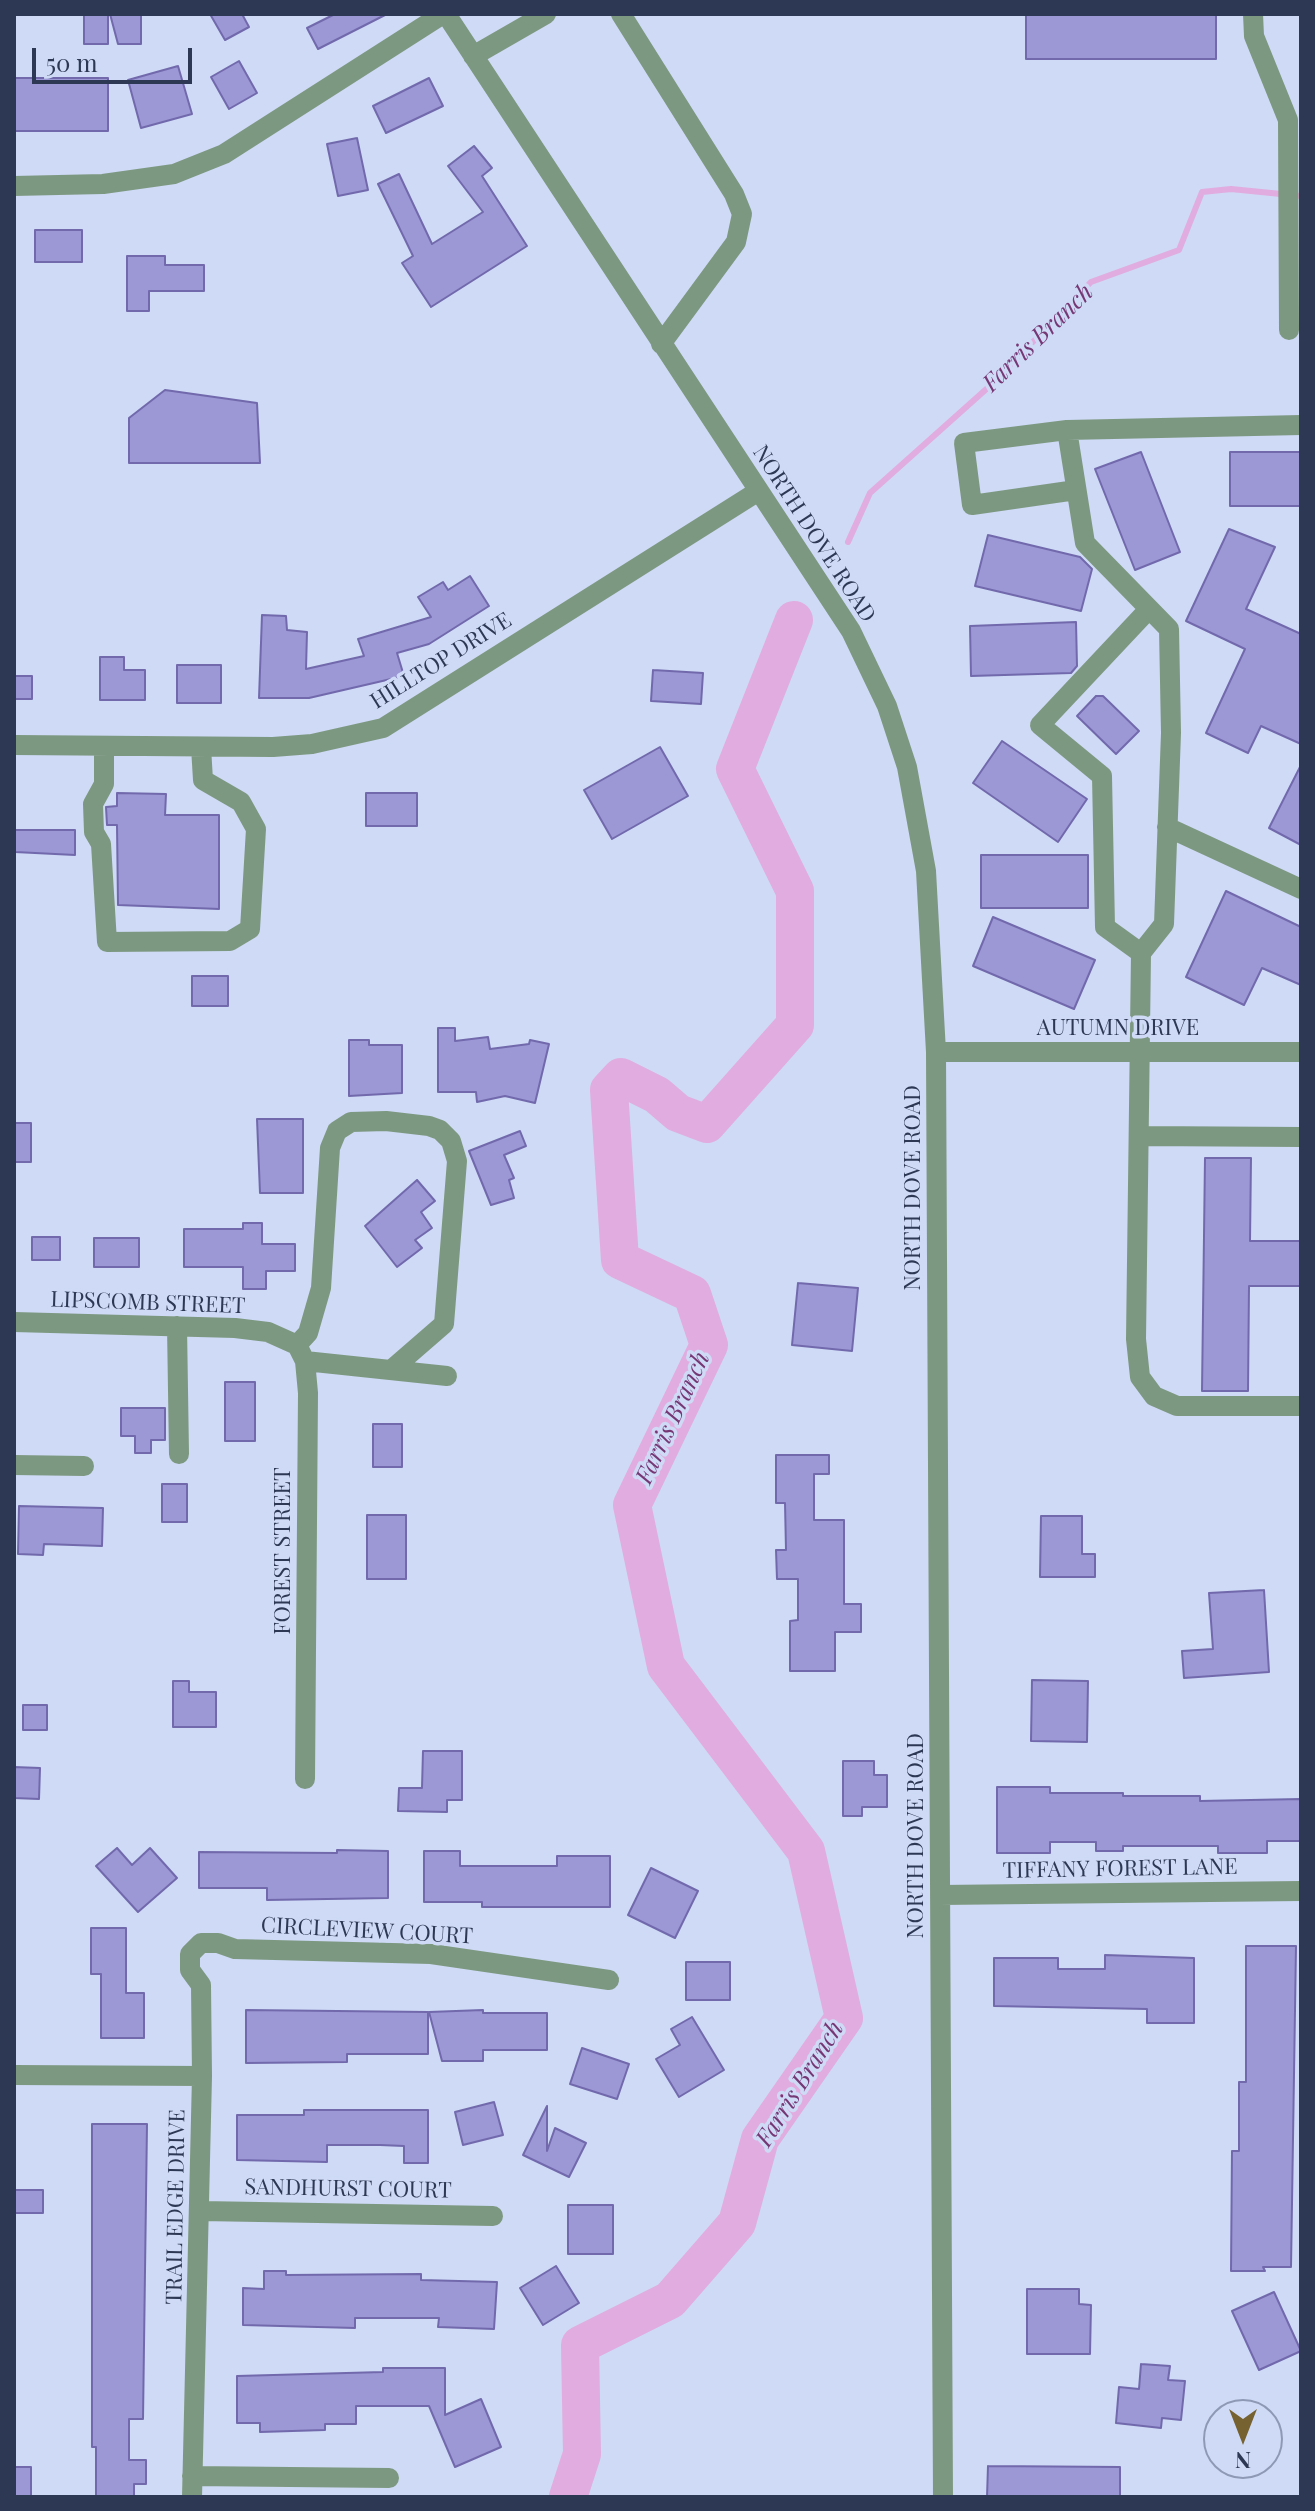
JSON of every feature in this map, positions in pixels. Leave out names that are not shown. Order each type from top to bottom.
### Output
[{"type":"street","name":"NORTH DOVE ROAD","points":[[445,14],[757,492],[798,545],[851,631],[887,706],[907,767],[926,871],[936,1052],[943,2497]]},
{"type":"street","points":[[14,186],[103,184],[174,174],[224,154],[445,14]]},
{"type":"street","points":[[473,56],[546,14]]},
{"type":"street","points":[[621,14],[734,194],[742,214],[736,242],[661,344]]},
{"type":"street","points":[[1253,14],[1254,36],[1282,99],[1289,143],[1289,330]]},
{"type":"street","points":[[1076,490],[972,505],[964,443],[1067,430],[1301,425]]},
{"type":"street","points":[[1067,430],[1085,543],[1169,629],[1164,924],[1141,953],[1136,1339],[1140,1377],[1154,1396],[1177,1406],[1301,1406]]},
{"type":"street","name":"HILLTOP DRIVE","points":[[14,745],[201,747],[312,744],[383,728],[757,492]]},
{"type":"street","points":[[1141,953],[1105,927],[1102,776],[1040,725],[1149,609]]},
{"type":"street","points":[[104,746],[104,784],[93,804],[94,832],[101,844],[107,942],[230,941],[250,929],[256,829],[241,802],[203,780],[201,747]]},
{"type":"street","points":[[1167,827],[1301,889]]},
{"type":"street","name":"AUTUMN DRIVE","points":[[936,1052],[1301,1052]]},
{"type":"street","points":[[294,1347],[308,1333],[321,1288],[330,1148],[337,1131],[351,1122],[386,1121],[429,1126],[440,1130],[451,1141],[457,1161],[444,1324],[391,1370]]},
{"type":"street","points":[[1141,1136],[1301,1137]]},
{"type":"street","name":"LIPSCOMB STREET","points":[[14,1322],[235,1328],[294,1347],[391,1370],[447,1376]]},
{"type":"street","points":[[177,1326],[179,1454]]},
{"type":"street","name":"FOREST STREET","points":[[294,1347],[305,1779]]},
{"type":"street","points":[[14,1465],[84,1466]]},
{"type":"street","name":"TIFFANY FOREST LANE","points":[[940,1895],[1301,1891]]},
{"type":"street","name":"TRAIL EDGE DRIVE","points":[[192,2497],[202,2076],[201,1985],[190,1970],[190,1954],[201,1943],[218,1943]]},
{"type":"street","name":"CIRCLEVIEW COURT","points":[[218,1943],[235,1949],[431,1954],[609,1980]]},
{"type":"street","points":[[14,2075],[202,2076]]},
{"type":"street","name":"SANDHURST COURT","points":[[201,2211],[493,2216]]},
{"type":"street","points":[[192,2476],[389,2478]]},
{"type":"building","points":[[84,14],[108,14],[108,44],[84,44]]},
{"type":"building","points":[[110,14],[141,14],[141,44],[118,44]]},
{"type":"building","points":[[210,14],[242,14],[249,27],[225,40]]},
{"type":"building","points":[[335,14],[387,14],[318,49],[307,28]]},
{"type":"building","points":[[1026,14],[1216,14],[1216,59],[1026,59]]},
{"type":"building","points":[[239,61],[257,93],[229,109],[211,77]]},
{"type":"building","points":[[178,66],[192,114],[141,128],[128,80]]},
{"type":"building","points":[[14,78],[108,78],[108,131],[14,131]]},
{"type":"building","points":[[429,78],[443,106],[386,133],[373,106]]},
{"type":"building","points":[[357,138],[368,190],[338,196],[327,144]]},
{"type":"building","points":[[474,146],[492,168],[482,176],[527,246],[431,307],[402,263],[413,256],[378,184],[399,174],[432,244],[483,212],[448,166]]},
{"type":"building","points":[[35,230],[82,230],[82,262],[35,262]]},
{"type":"building","points":[[127,256],[165,256],[165,265],[204,265],[204,291],[149,291],[149,311],[127,311]]},
{"type":"building","points":[[165,390],[257,403],[260,463],[129,463],[129,418]]},
{"type":"building","points":[[1141,452],[1180,552],[1135,570],[1095,469]]},
{"type":"building","points":[[1230,452],[1301,452],[1301,506],[1230,506]]},
{"type":"building","points":[[1229,529],[1275,547],[1246,609],[1301,634],[1301,744],[1261,726],[1248,753],[1206,733],[1245,649],[1186,621]]},
{"type":"building","points":[[988,535],[1080,557],[1092,569],[1081,611],[975,586]]},
{"type":"building","points":[[470,576],[489,606],[429,644],[397,653],[404,676],[309,698],[259,698],[262,615],[286,616],[287,630],[307,632],[306,669],[364,656],[358,639],[431,617],[418,597],[443,582],[448,590]]},
{"type":"building","points":[[1076,622],[1077,666],[1071,673],[971,676],[970,626]]},
{"type":"building","points":[[100,657],[124,657],[124,670],[145,670],[145,700],[100,700]]},
{"type":"building","points":[[177,665],[221,665],[221,703],[177,703]]},
{"type":"building","points":[[653,670],[703,673],[701,704],[651,701]]},
{"type":"building","points":[[14,676],[32,676],[32,699],[14,699]]},
{"type":"building","points":[[1096,696],[1103,696],[1139,731],[1116,754],[1077,716]]},
{"type":"building","points":[[1002,741],[1087,799],[1058,842],[973,783]]},
{"type":"building","points":[[660,747],[688,796],[612,839],[584,790]]},
{"type":"building","points":[[1301,765],[1301,845],[1269,828]]},
{"type":"building","points":[[117,793],[166,794],[165,815],[219,815],[219,909],[118,905],[117,825],[107,825],[106,807],[117,806]]},
{"type":"building","points":[[366,793],[417,793],[417,826],[366,826]]},
{"type":"building","points":[[15,830],[75,830],[75,855],[15,852]]},
{"type":"building","points":[[981,855],[1088,855],[1088,908],[981,908]]},
{"type":"building","points":[[1226,891],[1301,927],[1301,985],[1262,968],[1244,1005],[1186,977]]},
{"type":"building","points":[[993,917],[1095,960],[1074,1009],[973,966]]},
{"type":"building","points":[[192,976],[228,976],[228,1006],[192,1006]]},
{"type":"building","points":[[438,1028],[455,1028],[455,1041],[488,1037],[490,1049],[529,1044],[530,1040],[549,1044],[535,1103],[505,1096],[477,1102],[476,1092],[438,1092]]},
{"type":"building","points":[[349,1040],[369,1040],[369,1045],[402,1045],[402,1093],[349,1096]]},
{"type":"building","points":[[257,1119],[303,1119],[303,1193],[260,1193]]},
{"type":"building","points":[[14,1123],[31,1123],[31,1162],[14,1162]]},
{"type":"building","points":[[520,1131],[526,1146],[504,1155],[514,1178],[509,1180],[514,1198],[491,1205],[469,1151]]},
{"type":"building","points":[[1205,1158],[1251,1158],[1250,1241],[1301,1241],[1301,1286],[1249,1286],[1248,1391],[1202,1391]]},
{"type":"building","points":[[417,1180],[435,1201],[421,1212],[432,1228],[415,1240],[422,1248],[397,1267],[365,1226]]},
{"type":"building","points":[[243,1223],[262,1223],[262,1244],[295,1244],[295,1271],[266,1271],[266,1289],[243,1289],[243,1267],[184,1267],[184,1229],[243,1229]]},
{"type":"building","points":[[32,1237],[60,1237],[60,1260],[32,1260]]},
{"type":"building","points":[[94,1238],[139,1238],[139,1267],[94,1267]]},
{"type":"building","points":[[798,1283],[858,1288],[852,1351],[792,1345]]},
{"type":"building","points":[[225,1382],[255,1382],[255,1441],[225,1441]]},
{"type":"building","points":[[121,1408],[165,1408],[165,1440],[151,1440],[151,1453],[135,1453],[135,1436],[121,1436]]},
{"type":"building","points":[[373,1424],[402,1424],[402,1467],[373,1467]]},
{"type":"building","points":[[776,1455],[829,1455],[829,1474],[814,1474],[814,1520],[844,1520],[844,1604],[861,1604],[861,1632],[835,1632],[835,1671],[790,1671],[790,1621],[798,1620],[798,1579],[777,1579],[776,1550],[786,1550],[785,1503],[776,1503]]},
{"type":"building","points":[[162,1484],[187,1484],[187,1522],[162,1522]]},
{"type":"building","points":[[19,1506],[103,1508],[102,1546],[44,1544],[43,1555],[18,1554]]},
{"type":"building","points":[[367,1515],[406,1515],[406,1579],[367,1579]]},
{"type":"building","points":[[1041,1516],[1082,1516],[1082,1554],[1095,1554],[1095,1577],[1040,1577]]},
{"type":"building","points":[[1264,1590],[1269,1672],[1184,1678],[1182,1651],[1213,1649],[1209,1593]]},
{"type":"building","points":[[1032,1680],[1088,1681],[1087,1742],[1031,1741]]},
{"type":"building","points":[[173,1681],[189,1681],[189,1692],[216,1692],[216,1727],[173,1727]]},
{"type":"building","points":[[23,1705],[47,1705],[47,1730],[23,1730]]},
{"type":"building","points":[[423,1751],[462,1751],[462,1800],[447,1800],[447,1812],[398,1811],[399,1788],[422,1788]]},
{"type":"building","points":[[843,1761],[874,1761],[874,1775],[887,1775],[887,1807],[862,1807],[862,1816],[843,1816]]},
{"type":"building","points":[[14,1767],[40,1768],[39,1799],[14,1798]]},
{"type":"building","points":[[997,1787],[1050,1787],[1050,1793],[1200,1796],[1200,1801],[1301,1799],[1301,1841],[1267,1841],[1267,1853],[1218,1853],[1218,1846],[1123,1846],[1123,1851],[1096,1851],[1096,1842],[1050,1842],[1050,1853],[997,1853]]},
{"type":"building","points":[[117,1848],[132,1865],[150,1848],[177,1878],[138,1912],[96,1866]]},
{"type":"building","points":[[337,1850],[388,1851],[388,1898],[267,1900],[267,1888],[199,1888],[199,1852],[337,1853]]},
{"type":"building","points":[[424,1851],[460,1851],[460,1866],[557,1866],[557,1856],[610,1856],[610,1907],[482,1907],[482,1902],[424,1902]]},
{"type":"building","points":[[651,1868],[698,1891],[675,1938],[628,1915]]},
{"type":"building","points":[[91,1928],[126,1928],[126,1993],[144,1993],[144,2038],[101,2038],[101,1974],[91,1974]]},
{"type":"building","points":[[1246,1946],[1296,1946],[1291,2267],[1263,2267],[1265,2271],[1231,2271],[1232,2151],[1239,2151],[1239,2082],[1246,2082]]},
{"type":"building","points":[[1105,1955],[1194,1958],[1194,2023],[1147,2023],[1147,2009],[994,2006],[994,1958],[1058,1958],[1058,1969],[1105,1969]]},
{"type":"building","points":[[686,1962],[730,1962],[730,2000],[686,2000]]},
{"type":"building","points":[[246,2010],[428,2012],[428,2054],[347,2054],[347,2062],[246,2063]]},
{"type":"building","points":[[483,2010],[483,2013],[547,2013],[547,2050],[483,2050],[483,2061],[442,2061],[429,2012]]},
{"type":"building","points":[[692,2017],[724,2070],[679,2097],[656,2059],[680,2045],[671,2029]]},
{"type":"building","points":[[582,2048],[629,2064],[617,2099],[570,2084]]},
{"type":"building","points":[[494,2102],[503,2135],[463,2145],[455,2112]]},
{"type":"building","points":[[547,2106],[547,2151],[555,2128],[586,2143],[569,2177],[523,2155]]},
{"type":"building","points":[[304,2110],[428,2110],[428,2163],[404,2163],[404,2146],[380,2145],[327,2145],[327,2162],[237,2160],[237,2115],[304,2115]]},
{"type":"building","points":[[92,2124],[147,2124],[143,2419],[129,2419],[129,2460],[146,2460],[146,2484],[134,2484],[134,2497],[96,2497],[96,2447],[92,2447]]},
{"type":"building","points":[[14,2190],[43,2190],[43,2213],[14,2213]]},
{"type":"building","points":[[568,2205],[613,2205],[613,2254],[568,2254]]},
{"type":"building","points":[[556,2266],[579,2303],[543,2325],[520,2288]]},
{"type":"building","points":[[264,2271],[286,2271],[286,2275],[421,2274],[421,2280],[497,2282],[494,2329],[438,2327],[439,2318],[355,2318],[355,2328],[243,2325],[243,2288],[264,2289]]},
{"type":"building","points":[[1027,2289],[1079,2289],[1079,2304],[1091,2305],[1090,2354],[1027,2354]]},
{"type":"building","points":[[1274,2292],[1301,2351],[1259,2370],[1232,2311]]},
{"type":"building","points":[[1141,2364],[1170,2366],[1168,2380],[1185,2381],[1181,2420],[1162,2418],[1161,2428],[1116,2423],[1119,2387],[1139,2389]]},
{"type":"building","points":[[383,2368],[445,2368],[445,2415],[481,2399],[501,2447],[455,2467],[429,2406],[356,2406],[356,2424],[325,2424],[325,2430],[260,2432],[260,2423],[237,2423],[237,2376],[383,2372]]},
{"type":"building","points":[[988,2466],[1120,2467],[1120,2497],[987,2497]]},
{"type":"building","points":[[14,2467],[31,2467],[31,2497],[14,2497]]},
{"type":"waterway","name":"Farris Branch","points":[[848,542],[870,493],[992,384],[1091,282],[1179,250],[1202,192],[1231,189],[1301,196]]},
{"type":"waterway","name":"Farris Branch","points":[[568,2497],[582,2454],[580,2345],[670,2300],[737,2223],[760,2139],[844,2018],[806,1851],[666,1666],[632,1505],[709,1345],[692,1294],[620,1260],[609,1090],[621,1077],[657,1095],[678,1113],[707,1124],[795,1025],[795,891],[735,769],[794,620]]}]
